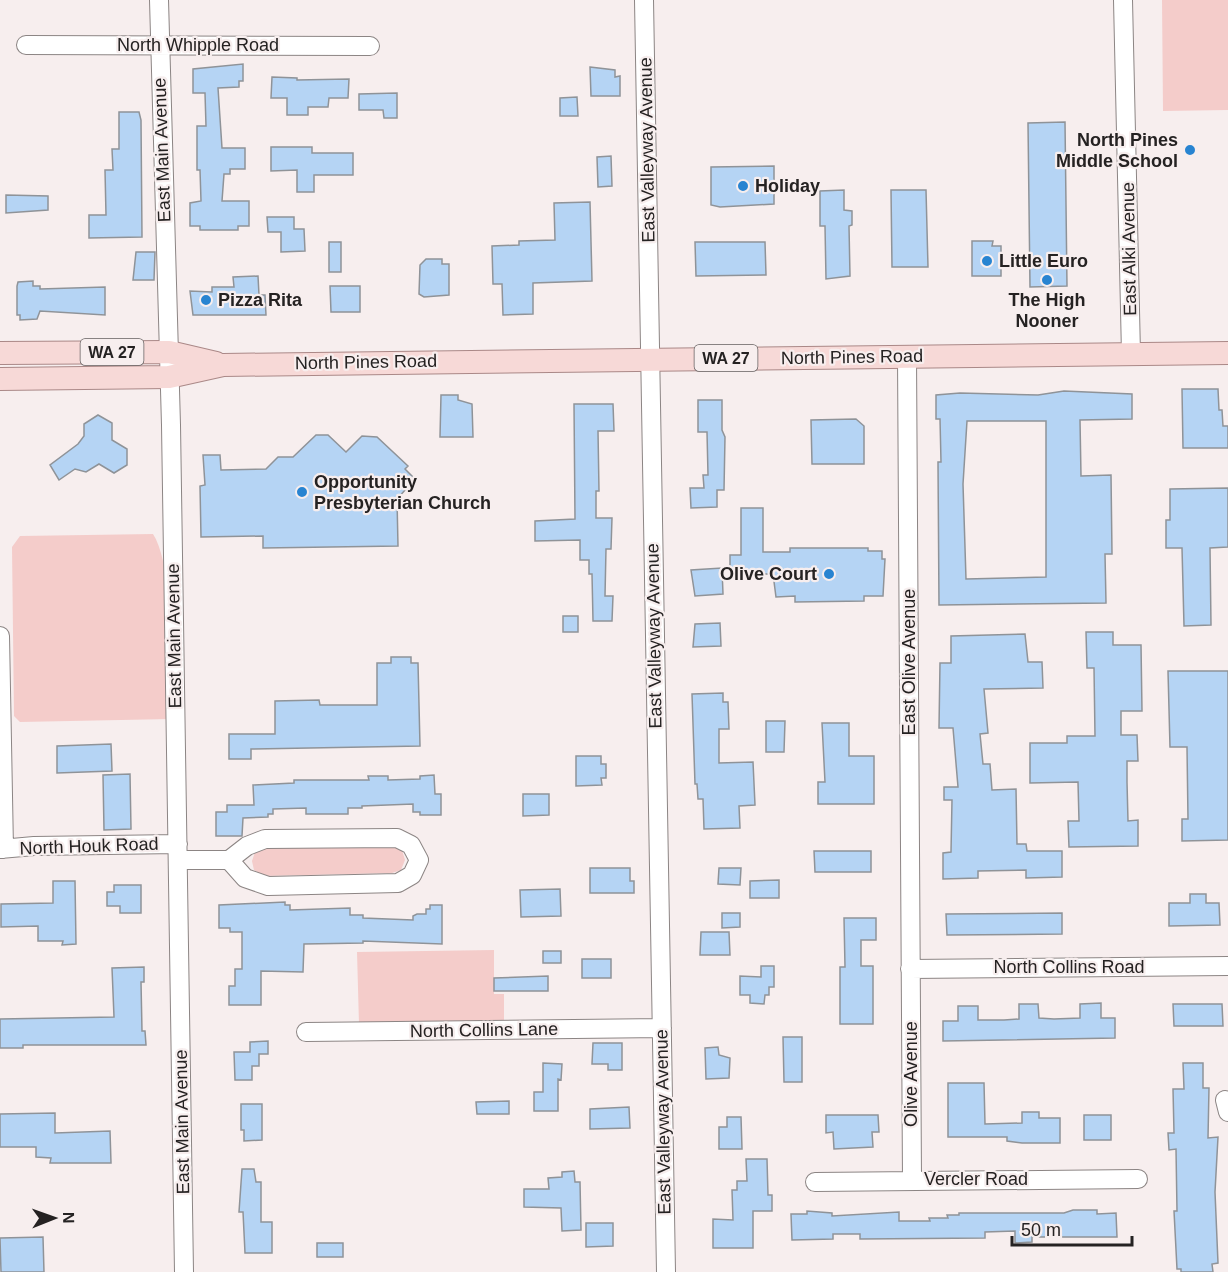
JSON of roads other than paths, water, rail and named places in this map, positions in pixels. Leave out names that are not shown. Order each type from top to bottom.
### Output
[{"type":"main road","name":"North Pines Road","points":[[0,353],[168,352],[223,365]]},
{"type":"main road","name":"North Pines Road","points":[[0,379],[169,377],[223,365],[1228,353]]},
{"type":"street","name":"East Main Avenue","points":[[159,0],[169,377],[184,1272]]},
{"type":"street","name":"East Valleyway Avenue","points":[[644,0],[666,1272]]},
{"type":"street","name":"East Alki Avenue","points":[[1123,0],[1131,354]]},
{"type":"street","name":"North Whipple Road","points":[[26,45],[370,45]]},
{"type":"street","name":"East Olive Avenue","points":[[907,356],[910,969]]},
{"type":"street","points":[[0,636],[2,849]]},
{"type":"street","points":[[397,838],[411,845],[419,860],[412,875],[398,883],[268,886],[245,878],[229,860],[247,846],[265,839],[397,838]]},
{"type":"street","name":"North Houk Road","points":[[2,849],[34,846],[178,852],[229,860]]},
{"type":"street","name":"North Collins Road","points":[[910,969],[1228,966]]},
{"type":"street","name":"Olive Avenue","points":[[910,969],[912,1179]]},
{"type":"street","name":"North Collins Lane","points":[[306,1032],[662,1028]]},
{"type":"street","name":"Vercler Road","points":[[815,1182],[912,1179],[1138,1179]]},
{"type":"place","name":"North Pines Middle School","points":[[1190,150]]},
{"type":"place","name":"Holiday","points":[[743,186]]},
{"type":"place","name":"Little Euro","points":[[987,261]]},
{"type":"place","name":"The High Nooner","points":[[1047,280]]},
{"type":"place","name":"Pizza Rita","points":[[206,300]]},
{"type":"place","name":"Opportunity Presbyterian Church","points":[[302,492]]},
{"type":"place","name":"Olive Court","points":[[829,574]]}]
